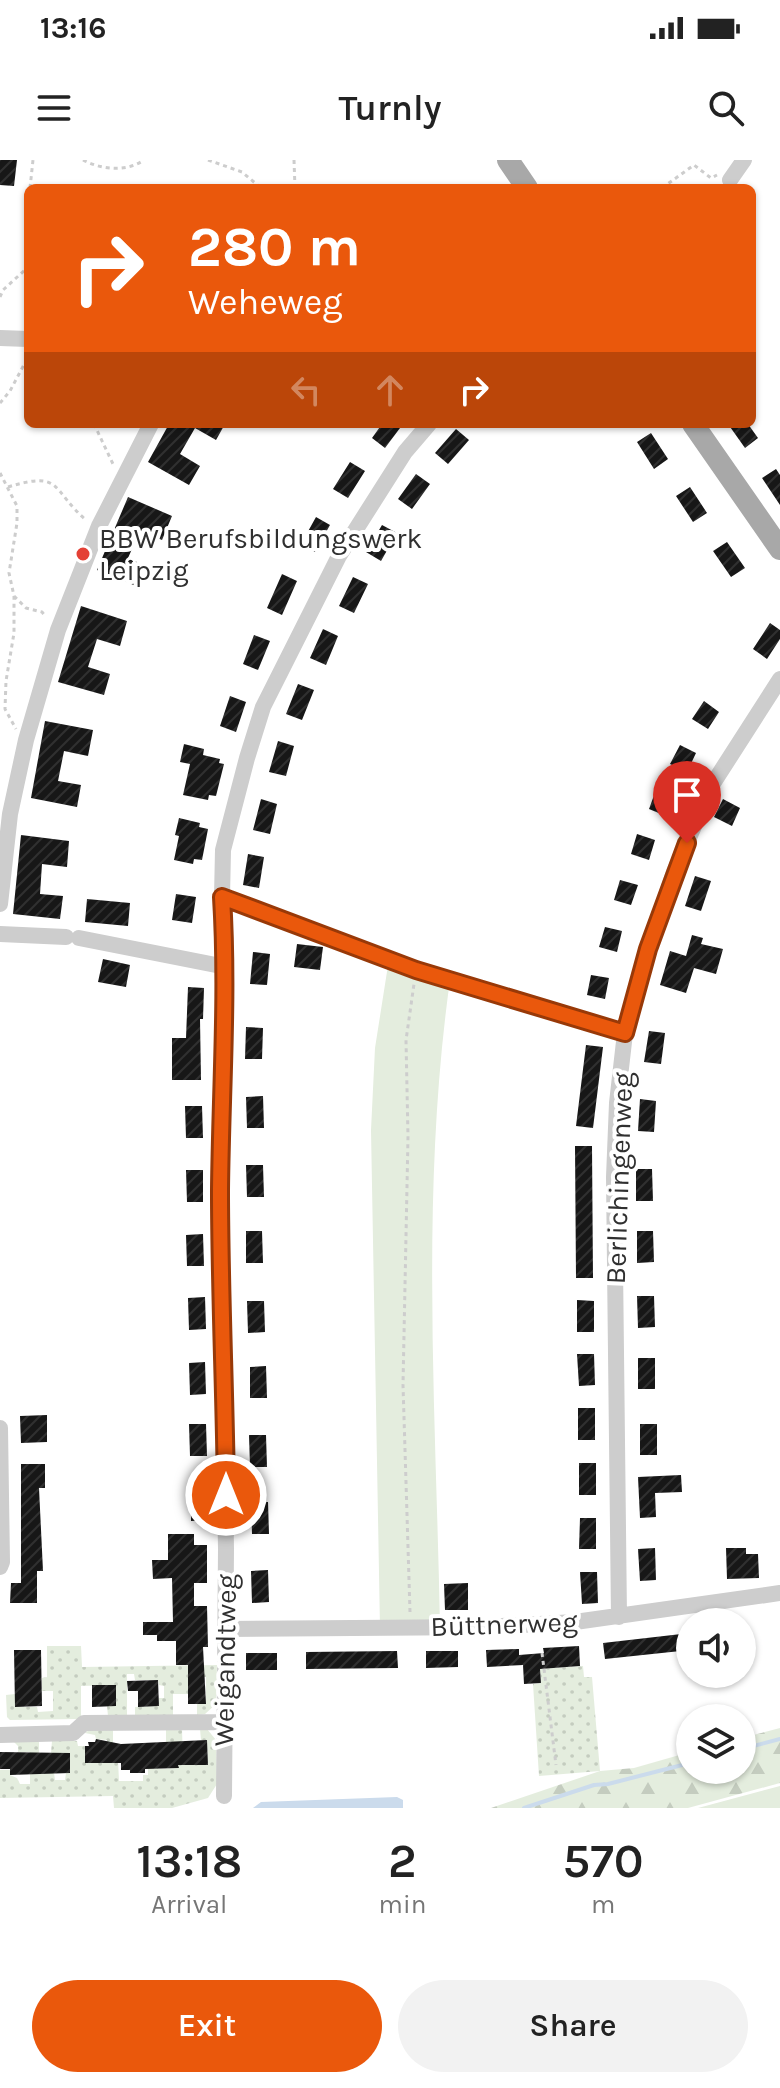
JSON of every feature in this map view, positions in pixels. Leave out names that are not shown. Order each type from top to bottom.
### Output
[{"type":"main road","points":[[508,160],[524,184]]},
{"type":"main road","points":[[696,428],[780,549]]},
{"type":"street","points":[[730,180],[744,160]]},
{"type":"street","points":[[0,338],[24,339]]},
{"type":"street","points":[[0,904],[10,814],[26,740],[58,630],[99,526],[149,428]]},
{"type":"street","name":"Weigandtweg","points":[[224,1796],[225,1388],[220,1194],[226,967],[223,850],[263,707],[339,556],[405,452],[426,428]]},
{"type":"street","name":"Berlichingenweg","points":[[619,1617],[614,1177],[617,1103],[625,1033],[661,911],[712,785],[780,679]]},
{"type":"street","points":[[222,897],[416,970],[625,1033]]},
{"type":"street","points":[[0,934],[72,937],[226,967]]},
{"type":"street","points":[[0,1428],[0,1567]]},
{"type":"street","name":"Büttnerweg","points":[[225,1629],[531,1625],[619,1617],[780,1593]]},
{"type":"street","points":[[0,1735],[73,1733],[84,1723],[223,1722]]},
{"type":"path","points":[[30,184],[33,160]]},
{"type":"path","points":[[83,160],[122,168],[144,160]]},
{"type":"path","points":[[208,160],[242,172],[256,184]]},
{"type":"path","points":[[294,160],[295,184]]},
{"type":"path","points":[[668,184],[694,165],[711,178],[719,174],[730,180]]},
{"type":"path","points":[[0,297],[3,290],[24,272]]},
{"type":"path","points":[[0,403],[24,365]]},
{"type":"path","points":[[96,428],[113,465],[126,473]]},
{"type":"path","points":[[0,473],[17,506],[9,573],[14,596],[14,633],[5,709],[12,725],[26,740]]},
{"type":"path","points":[[8,487],[33,479],[51,482],[75,511],[99,526]]},
{"type":"path","points":[[14,596],[26,608],[42,612],[58,630]]},
{"type":"path","points":[[411,1628],[403,1385],[408,1137],[406,1040],[416,970]]},
{"type":"path","points":[[542,1653],[556,1765]]},
{"type":"green space","points":[[389,959],[450,980],[435,1141],[433,1222],[433,1384],[440,1627],[380,1628],[371,1130],[375,1048]]},
{"type":"green space","points":[[47,1646],[81,1646],[82,1667],[217,1665],[216,1704],[205,1714],[197,1715],[197,1704],[206,1703],[206,1677],[188,1677],[188,1694],[173,1694],[173,1715],[135,1716],[135,1707],[159,1706],[159,1698],[164,1698],[164,1686],[159,1685],[158,1680],[135,1680],[134,1674],[127,1674],[127,1716],[108,1716],[107,1706],[116,1706],[115,1685],[81,1686],[81,1716],[78,1719],[10,1720],[7,1717],[6,1695],[15,1694],[16,1707],[37,1707],[38,1712],[53,1711],[53,1691],[42,1691],[42,1678],[47,1677]]},
{"type":"green space","points":[[583,1666],[584,1677],[592,1677],[600,1771],[539,1776],[533,1684],[541,1683],[540,1669]]},
{"type":"green space","points":[[780,1728],[780,1783],[688,1808],[491,1808],[600,1771],[634,1768],[676,1756],[676,1784],[756,1784],[756,1734]]},
{"type":"green space","points":[[113,1729],[113,1759],[118,1760],[119,1781],[143,1781],[143,1775],[148,1775],[148,1758],[157,1758],[158,1769],[178,1768],[178,1742],[166,1742],[166,1729],[182,1729],[183,1764],[208,1764],[207,1740],[201,1740],[200,1729],[207,1729],[216,1740],[217,1784],[208,1798],[172,1808],[114,1808],[113,1796],[0,1798],[0,1770],[10,1770],[10,1775],[17,1778],[20,1784],[30,1784],[30,1752],[18,1752],[14,1742],[39,1742],[39,1768],[54,1773],[55,1780],[65,1780],[66,1773],[70,1773],[70,1753],[51,1753],[52,1741],[77,1741],[78,1746],[85,1746],[85,1763],[107,1763],[107,1740],[85,1733],[89,1730]]},
{"type":"green space","points":[[780,1786],[780,1808],[698,1808]]},
{"type":"water","points":[[397,1797],[403,1800],[403,1808],[253,1808],[261,1802]]},
{"type":"building","points":[[0,160],[17,160],[14,186],[0,185]]},
{"type":"building","points":[[167,428],[195,428],[180,454],[200,466],[189,485],[148,462]]},
{"type":"building","points":[[195,428],[223,428],[216,440]]},
{"type":"building","points":[[379,428],[400,428],[385,448],[372,438]]},
{"type":"building","points":[[731,428],[751,428],[758,438],[745,448]]},
{"type":"building","points":[[456,429],[469,440],[448,464],[435,453]]},
{"type":"building","points":[[651,433],[668,459],[654,469],[637,442]]},
{"type":"building","points":[[350,462],[365,471],[348,498],[333,489]]},
{"type":"building","points":[[776,469],[780,475],[780,505],[762,478]]},
{"type":"building","points":[[416,474],[430,484],[412,509],[398,499]]},
{"type":"building","points":[[690,487],[707,513],[693,522],[676,496]]},
{"type":"building","points":[[128,497],[172,516],[162,540],[140,531],[128,558],[150,568],[141,588],[97,570]]},
{"type":"building","points":[[316,517],[330,525],[315,552],[301,544]]},
{"type":"building","points":[[382,525],[397,533],[381,561],[366,552]]},
{"type":"building","points":[[727,542],[745,568],[731,577],[713,551]]},
{"type":"building","points":[[282,574],[297,581],[282,615],[267,608]]},
{"type":"building","points":[[353,577],[368,584],[354,613],[339,606]]},
{"type":"building","points":[[81,606],[127,621],[120,646],[97,639],[88,667],[110,674],[104,695],[58,682]]},
{"type":"building","points":[[770,623],[780,630],[780,639],[767,659],[753,649]]},
{"type":"building","points":[[323,629],[338,636],[326,665],[310,658]]},
{"type":"building","points":[[254,635],[270,641],[258,670],[243,664]]},
{"type":"building","points":[[298,684],[314,690],[302,720],[286,714]]},
{"type":"building","points":[[230,696],[246,702],[236,732],[220,726]]},
{"type":"building","points":[[704,701],[719,712],[708,729],[692,719]]},
{"type":"building","points":[[45,721],[93,730],[88,756],[64,751],[58,781],[81,785],[77,807],[31,798]]},
{"type":"building","points":[[278,741],[294,746],[286,776],[269,772]]},
{"type":"building","points":[[184,744],[204,749],[203,755],[220,759],[219,763],[224,764],[216,796],[209,795],[208,800],[183,795],[190,764],[180,762]]},
{"type":"building","points":[[680,745],[696,753],[687,772],[670,764]]},
{"type":"building","points":[[656,790],[674,796],[666,816],[649,809]]},
{"type":"building","points":[[261,799],[277,804],[270,834],[253,830]]},
{"type":"building","points":[[723,799],[740,808],[732,826],[714,817]]},
{"type":"building","points":[[179,818],[200,823],[199,827],[208,829],[202,860],[194,859],[193,864],[174,860]]},
{"type":"building","points":[[637,834],[655,840],[649,860],[631,854]]},
{"type":"building","points":[[21,835],[69,841],[67,867],[42,864],[40,894],[63,896],[60,919],[13,914]]},
{"type":"building","points":[[248,854],[264,857],[259,888],[243,885]]},
{"type":"building","points":[[695,876],[711,881],[701,911],[685,906]]},
{"type":"building","points":[[620,880],[638,885],[631,905],[614,900]]},
{"type":"building","points":[[176,894],[196,897],[192,923],[172,920]]},
{"type":"building","points":[[87,899],[130,903],[128,926],[85,922]]},
{"type":"building","points":[[605,927],[622,931],[617,952],[599,947]]},
{"type":"building","points":[[692,935],[703,938],[701,944],[723,949],[716,974],[694,968],[686,993],[660,985],[670,951],[686,956]]},
{"type":"building","points":[[297,944],[323,947],[320,970],[294,967]]},
{"type":"building","points":[[253,952],[270,954],[267,985],[250,984]]},
{"type":"building","points":[[103,959],[130,965],[126,987],[98,982]]},
{"type":"building","points":[[591,975],[609,978],[605,999],[587,995]]},
{"type":"building","points":[[188,987],[204,988],[203,1019],[200,1019],[201,1080],[172,1080],[172,1038],[186,1038]]},
{"type":"building","points":[[246,1027],[263,1028],[262,1059],[245,1059]]},
{"type":"building","points":[[649,1031],[665,1033],[661,1064],[644,1062]]},
{"type":"building","points":[[586,1045],[603,1047],[593,1128],[576,1126]]},
{"type":"building","points":[[263,1096],[264,1128],[247,1128],[246,1097]]},
{"type":"building","points":[[640,1099],[656,1101],[654,1132],[638,1131]]},
{"type":"building","points":[[185,1106],[202,1106],[203,1138],[186,1138]]},
{"type":"building","points":[[575,1146],[592,1146],[593,1278],[576,1278]]},
{"type":"building","points":[[246,1165],[263,1165],[264,1197],[247,1197]]},
{"type":"building","points":[[636,1169],[652,1169],[653,1201],[636,1201]]},
{"type":"building","points":[[186,1170],[203,1170],[203,1202],[187,1202]]},
{"type":"building","points":[[246,1231],[262,1231],[263,1263],[246,1263]]},
{"type":"building","points":[[637,1231],[653,1231],[654,1262],[637,1263]]},
{"type":"building","points":[[203,1234],[204,1266],[187,1266],[186,1235]]},
{"type":"building","points":[[637,1296],[654,1296],[655,1327],[638,1328]]},
{"type":"building","points":[[205,1297],[206,1329],[189,1330],[188,1298]]},
{"type":"building","points":[[577,1300],[594,1301],[594,1332],[577,1332]]},
{"type":"building","points":[[247,1301],[264,1301],[265,1332],[248,1333]]},
{"type":"building","points":[[577,1354],[594,1354],[595,1385],[579,1386]]},
{"type":"building","points":[[638,1358],[655,1358],[655,1389],[638,1389]]},
{"type":"building","points":[[205,1362],[206,1394],[190,1395],[189,1363]]},
{"type":"building","points":[[266,1366],[267,1398],[250,1398],[250,1367]]},
{"type":"building","points":[[578,1408],[595,1408],[595,1440],[578,1440]]},
{"type":"building","points":[[47,1415],[47,1442],[21,1443],[20,1416]]},
{"type":"building","points":[[189,1424],[206,1424],[207,1456],[190,1456]]},
{"type":"building","points":[[640,1424],[657,1424],[657,1455],[640,1455]]},
{"type":"building","points":[[249,1435],[266,1435],[267,1467],[250,1467]]},
{"type":"building","points":[[579,1463],[596,1463],[596,1495],[579,1495]]},
{"type":"building","points":[[21,1464],[45,1464],[45,1488],[39,1488],[43,1571],[37,1571],[37,1603],[10,1603],[11,1583],[21,1583]]},
{"type":"building","points":[[681,1475],[682,1492],[655,1493],[656,1517],[640,1518],[638,1477]]},
{"type":"building","points":[[191,1489],[208,1489],[208,1520],[191,1521]]},
{"type":"building","points":[[268,1502],[269,1534],[252,1534],[251,1503]]},
{"type":"building","points":[[580,1518],[596,1518],[596,1549],[579,1549]]},
{"type":"building","points":[[168,1534],[194,1534],[194,1545],[207,1545],[207,1583],[194,1583],[194,1606],[207,1606],[208,1647],[203,1647],[206,1704],[188,1704],[188,1665],[176,1665],[176,1641],[157,1641],[157,1635],[143,1635],[143,1622],[173,1622],[172,1578],[153,1579],[152,1560],[168,1560]]},
{"type":"building","points":[[655,1548],[656,1580],[640,1581],[638,1549]]},
{"type":"building","points":[[726,1548],[746,1548],[746,1554],[758,1554],[759,1578],[727,1579]]},
{"type":"building","points":[[268,1570],[269,1602],[252,1603],[251,1571]]},
{"type":"building","points":[[580,1572],[597,1572],[598,1603],[582,1604]]},
{"type":"building","points":[[468,1583],[468,1610],[445,1610],[444,1584]]},
{"type":"building","points":[[676,1635],[676,1651],[605,1659],[603,1643]]},
{"type":"building","points":[[579,1646],[580,1666],[540,1669],[541,1683],[524,1684],[523,1665],[487,1667],[486,1650],[519,1649],[519,1655],[544,1653],[543,1648]]},
{"type":"building","points":[[14,1650],[41,1650],[42,1706],[15,1707]]},
{"type":"building","points":[[397,1651],[398,1668],[306,1669],[306,1652]]},
{"type":"building","points":[[426,1651],[458,1651],[458,1667],[426,1668]]},
{"type":"building","points":[[246,1653],[277,1653],[277,1670],[246,1670]]},
{"type":"building","points":[[158,1680],[159,1706],[138,1707],[138,1691],[128,1691],[127,1681]]},
{"type":"building","points":[[92,1685],[116,1685],[116,1706],[92,1707]]},
{"type":"building","points":[[96,1739],[121,1744],[207,1740],[208,1765],[178,1765],[179,1768],[145,1769],[145,1773],[130,1773],[130,1770],[121,1770],[121,1763],[85,1763],[85,1746]]},
{"type":"building","points":[[0,1752],[70,1753],[70,1773],[10,1775],[10,1769],[0,1769]]},
{"type":"waterway","points":[[756,1745],[780,1739]]},
{"type":"waterway","points":[[524,1808],[594,1785],[676,1767]]},
{"type":"place","name":"BBW Berufsbildungswerk Leipzig","points":[[83,554]]},
{"type":"route","points":[[226,1495],[220,1194],[226,967],[222,897],[416,970],[625,1033],[648,949],[687,843]]}]
